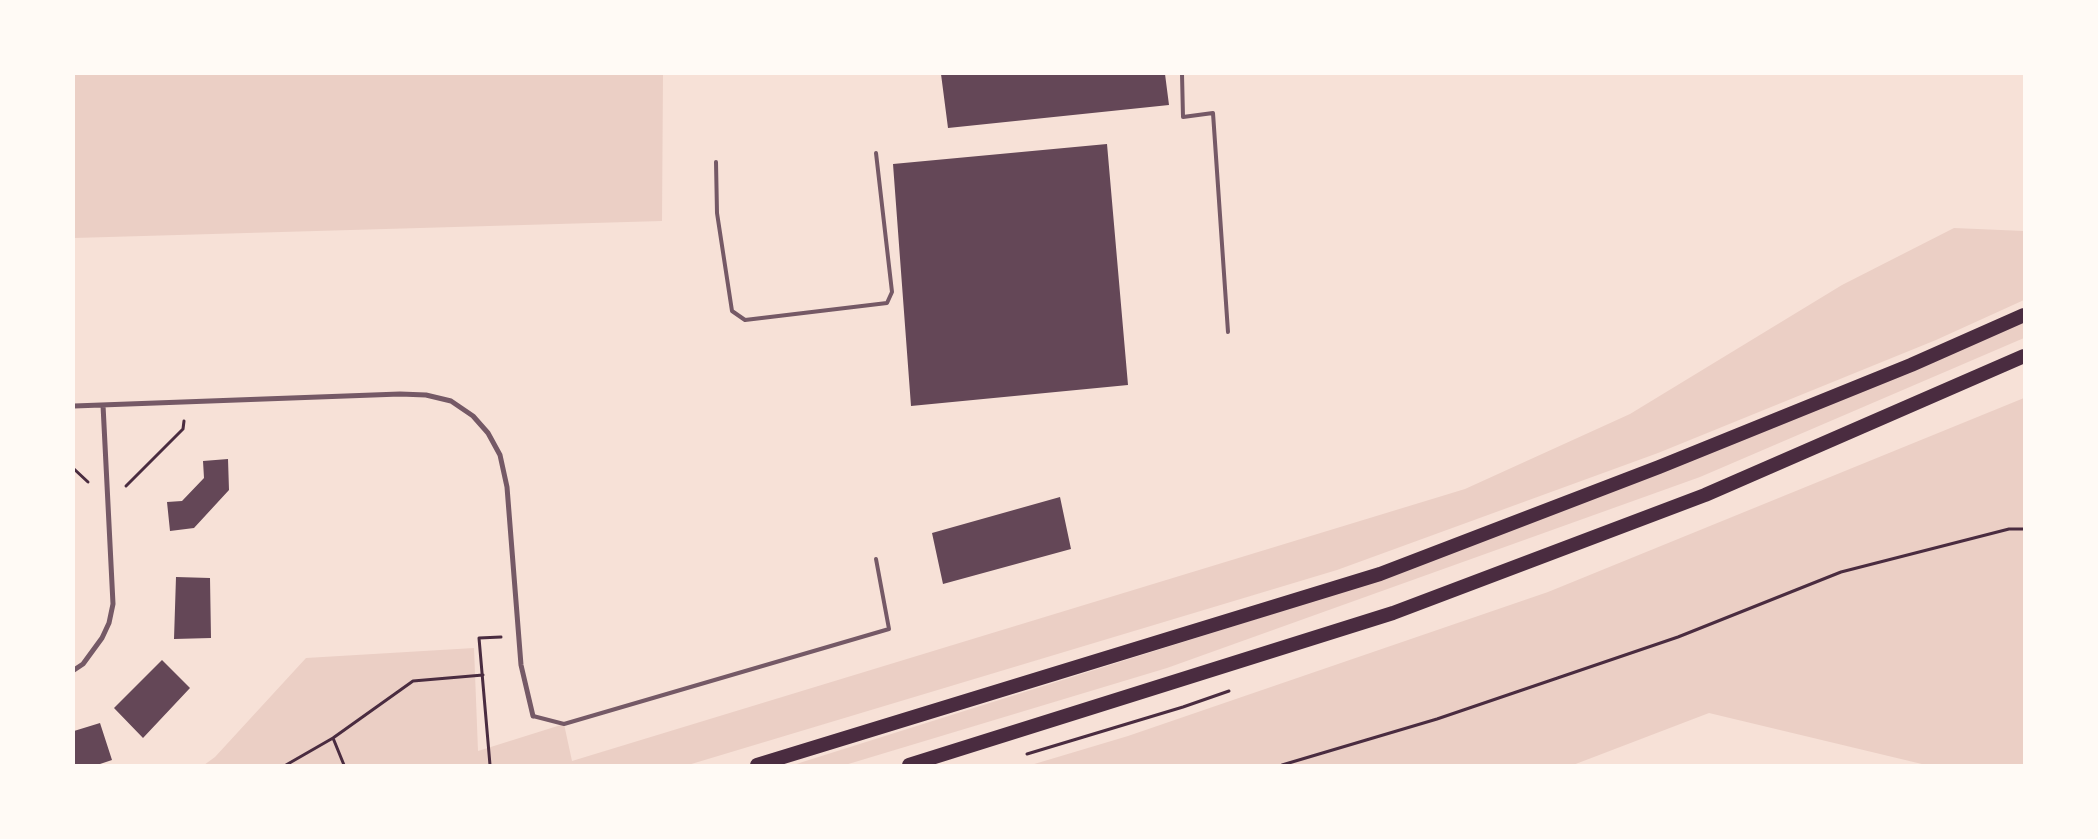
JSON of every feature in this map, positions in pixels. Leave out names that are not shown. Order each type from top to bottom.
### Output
[{"type":"highway","points":[[757,765],[1380,574],[1659,467],[1911,365],[2024,315]]},
{"type":"highway","points":[[909,765],[1393,613],[1705,495],[2024,356]]},
{"type":"street","points":[[74,406],[426,395],[451,401],[473,416],[488,433],[500,455],[507,487],[521,665],[533,716]]},
{"type":"street","points":[[74,670],[92,652],[102,638],[110,622],[113,604],[103,405]]},
{"type":"lane","points":[[1182,74],[1183,117],[1213,113],[1228,332]]},
{"type":"lane","points":[[716,162],[717,213],[732,311],[745,320],[887,303],[892,292],[876,153]]},
{"type":"lane","points":[[533,716],[564,724],[889,629],[876,559]]},
{"type":"path","points":[[74,469],[108,500],[129,484],[182,429],[187,403]]},
{"type":"path","points":[[1282,765],[1437,719],[1678,637],[1841,572],[2009,529],[2024,529]]},
{"type":"path","points":[[490,765],[478,638],[519,637]]},
{"type":"path","points":[[286,765],[333,738],[413,681],[483,675]]},
{"type":"path","points":[[333,738],[344,765]]},
{"type":"shaded area","points":[[74,74],[663,74],[662,221],[74,238]]},
{"type":"shaded area","points":[[1954,228],[2024,231],[2024,300],[1936,340],[1658,453],[1337,570],[688,765],[204,765],[215,757],[306,658],[474,648],[478,751],[564,724],[572,761],[1465,489],[1630,414],[1842,285]]},
{"type":"shaded area","points":[[2024,321],[2024,338],[1700,477],[1167,668],[845,765],[793,765],[1383,579]]},
{"type":"shaded area","points":[[2024,398],[2024,765],[1926,765],[1709,713],[1573,765],[1031,765],[1128,736],[1548,592]]},
{"type":"building","points":[[941,74],[1165,74],[1169,105],[948,128]]},
{"type":"building","points":[[1107,144],[1128,385],[911,406],[893,164]]},
{"type":"building","points":[[228,459],[229,490],[194,528],[170,531],[167,502],[182,501],[204,478],[203,461]]},
{"type":"building","points":[[1060,497],[1071,549],[943,584],[932,533]]},
{"type":"building","points":[[176,577],[210,578],[211,638],[174,639]]},
{"type":"building","points":[[162,660],[190,688],[143,738],[114,708]]},
{"type":"building","points":[[100,723],[112,760],[97,765],[74,765],[74,731]]}]
